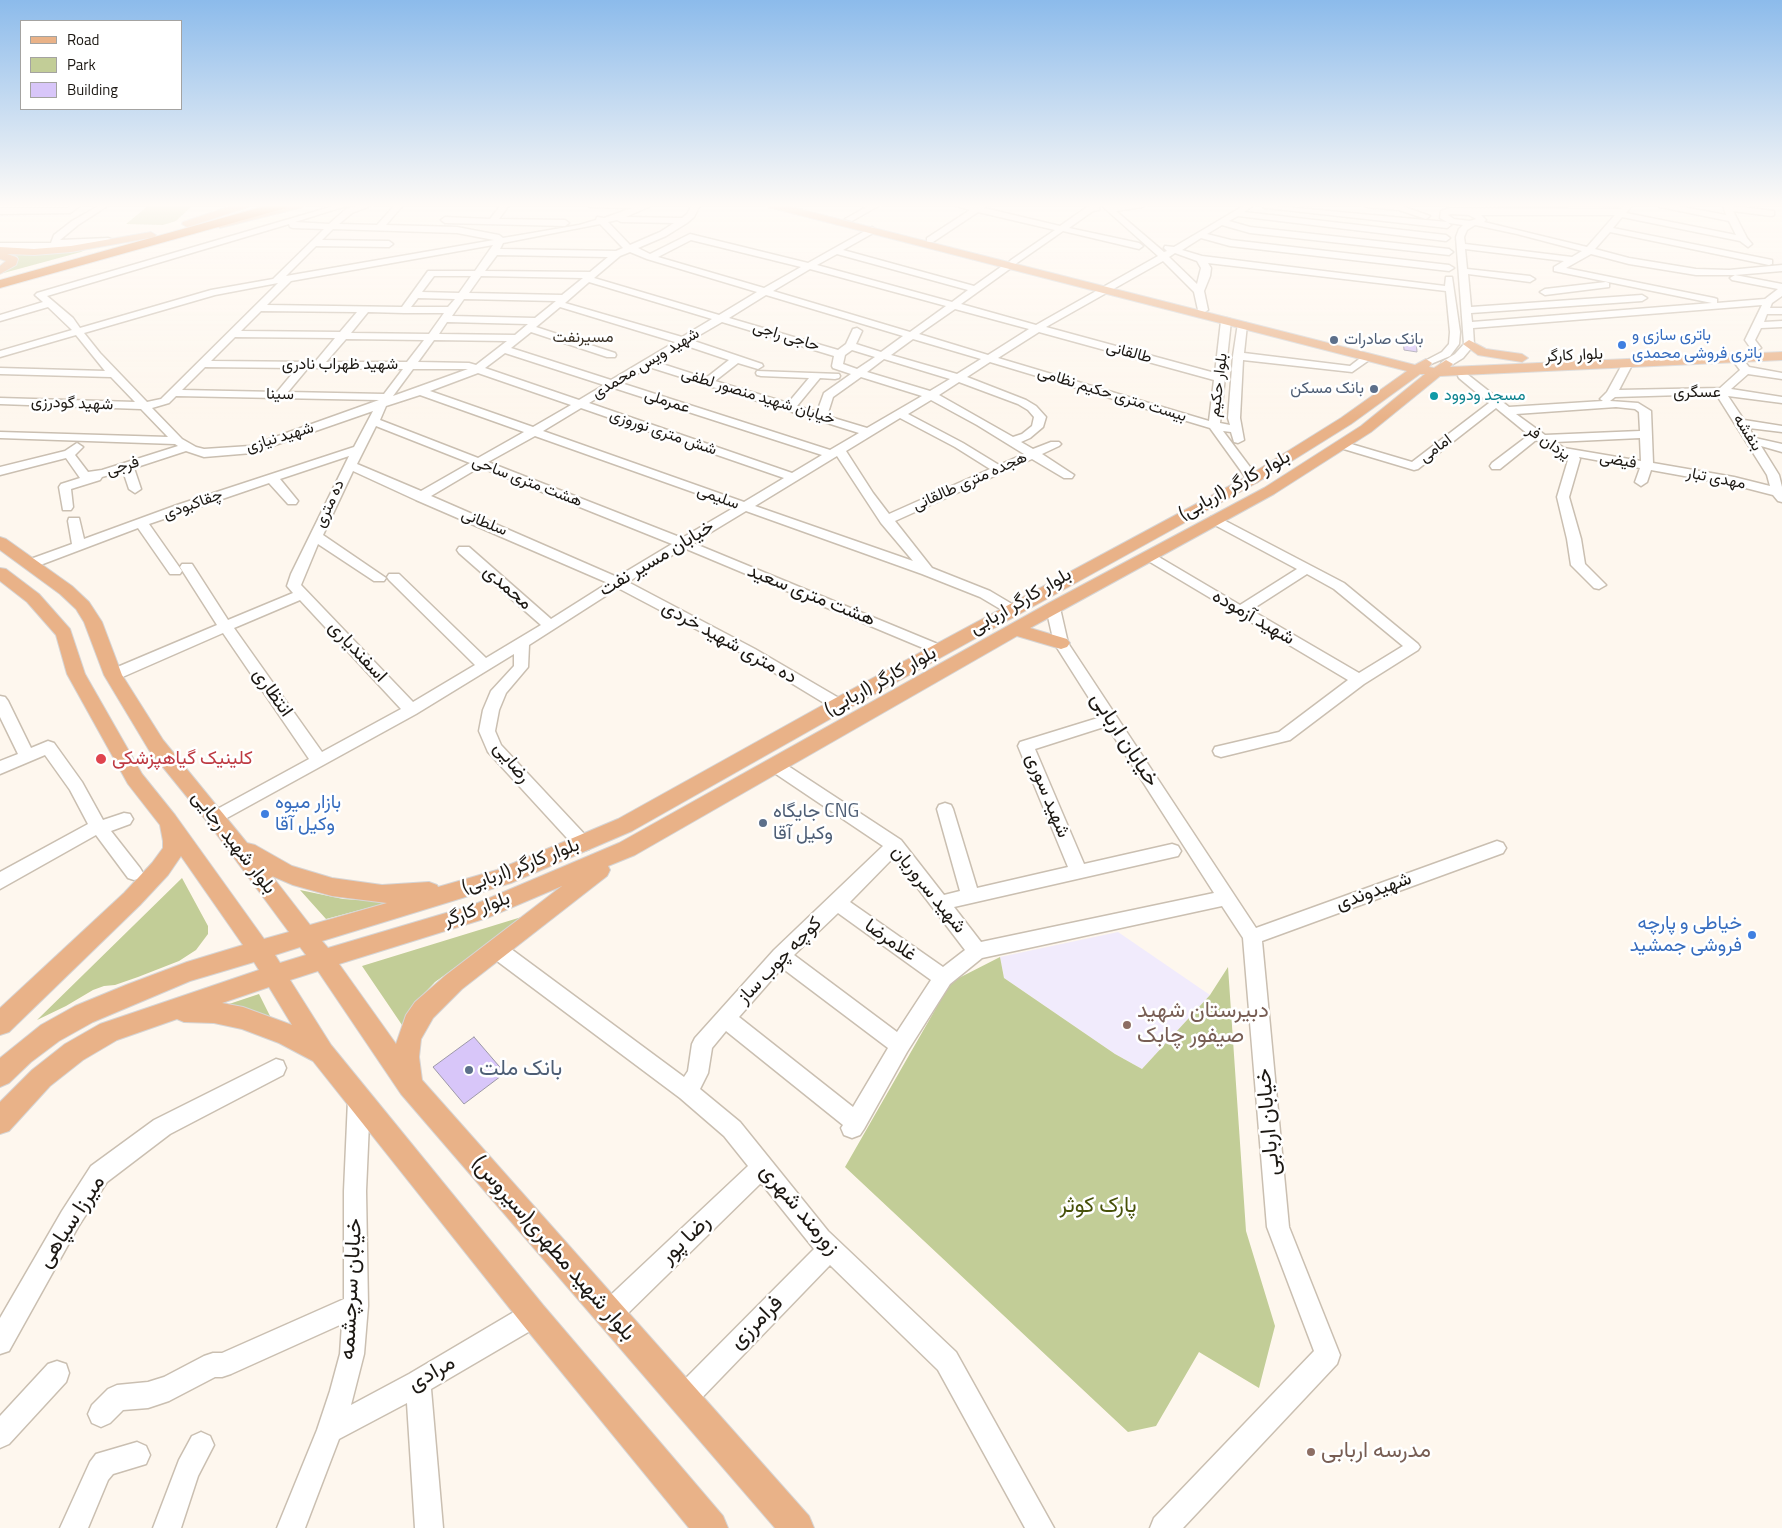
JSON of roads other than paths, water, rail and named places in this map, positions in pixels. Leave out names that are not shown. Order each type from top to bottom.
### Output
[{"type":"highway","points":[[0,284],[30,276]]},
{"type":"main road","points":[[1056,276],[1368,358],[1431,370]]},
{"type":"main road","points":[[1102,289],[1203,310],[1431,370]]},
{"type":"main road","points":[[1469,344],[1483,352],[1527,358]]},
{"type":"main road","name":"بلوار کارگر","points":[[1431,370],[1484,369],[1782,347]]},
{"type":"main road","name":"بلوار کارگر","points":[[1431,370],[1527,358],[1628,363],[1782,356]]},
{"type":"main road","points":[[1410,395],[1484,369]]},
{"type":"main road","name":"بلوار کارگر اربابی","points":[[627,849],[1053,608],[1269,491],[1366,429],[1410,395],[1431,370]]},
{"type":"main road","name":"بلوار کارگر (اربابی)","points":[[0,1075],[22,1054],[50,1033],[91,1011],[161,981],[502,877],[583,844],[625,824],[1012,610],[1249,474],[1346,421],[1403,381],[1431,370]]},
{"type":"main road","points":[[1346,421],[1366,429]]},
{"type":"main road","name":"بلوار شهید رجایی","points":[[0,542],[76,598],[95,626],[113,675],[156,745],[216,818],[323,960]]},
{"type":"main road","name":"بلوار شهید رجایی","points":[[0,572],[33,598],[65,638],[76,674],[131,771],[259,950],[273,976]]},
{"type":"main road","points":[[65,638],[95,626]]},
{"type":"main road","points":[[1015,630],[1061,643]]},
{"type":"main road","points":[[0,1024],[9,1007],[132,899],[160,869],[174,849],[174,841],[168,821]]},
{"type":"main road","points":[[236,844],[269,864],[301,879],[332,887],[365,892],[396,893],[426,891],[502,877]]},
{"type":"main road","points":[[410,1086],[406,1058],[409,1039],[415,1023],[424,1010],[439,994],[627,849]]},
{"type":"main road","name":"بلوار کارگر","points":[[0,1122],[41,1078],[74,1052],[109,1032],[273,976],[479,912],[627,849]]},
{"type":"main road","points":[[471,887],[461,895],[458,904],[464,910],[479,912]]},
{"type":"main road","name":"بلوار شهید مطهری(سیروس)","points":[[323,960],[410,1086],[684,1398],[795,1528]]},
{"type":"main road","points":[[273,976],[322,1053],[359,1100],[533,1315],[711,1528]]},
{"type":"main road","points":[[167,1012],[201,1011],[236,1016],[288,1035],[322,1053]]},
{"type":"street","points":[[105,276],[40,296],[69,320],[114,374],[182,444]]},
{"type":"street","points":[[277,280],[281,276]]},
{"type":"street","points":[[0,354],[214,292],[298,276]]},
{"type":"street","points":[[404,310],[428,276]]},
{"type":"street","points":[[384,401],[476,276]]},
{"type":"street","name":"حاجی راجی","points":[[564,276],[590,277],[840,354],[850,346],[857,331]]},
{"type":"street","name":"بیست متری حکیم نظامی","points":[[713,276],[1214,426],[1235,429]]},
{"type":"street","name":"شهید ویس محمدی","points":[[420,497],[534,432],[791,276]]},
{"type":"street","name":"طالقانی","points":[[847,276],[1220,378]]},
{"type":"street","points":[[929,276],[976,289]]},
{"type":"street","points":[[821,417],[828,394],[994,276]]},
{"type":"street","name":"خیابان مسیر نفت","points":[[216,818],[411,710],[682,543],[931,395],[956,377],[1123,276]]},
{"type":"street","points":[[1183,276],[1199,292]]},
{"type":"street","points":[[1203,310],[1199,292],[1205,276]]},
{"type":"street","points":[[1355,276],[1450,287],[1465,286]]},
{"type":"street","points":[[1431,370],[1454,344],[1455,332],[1449,276]]},
{"type":"street","points":[[1431,370],[1459,356],[1469,344],[1464,276]]},
{"type":"street","points":[[1508,276],[1530,279]]},
{"type":"street","points":[[1593,276],[1734,305]]},
{"type":"street","points":[[1734,276],[1782,287]]},
{"type":"street","name":"شهید نیازی","points":[[86,438],[182,444],[204,453],[252,449],[478,369],[534,325],[590,277]]},
{"type":"street","points":[[145,406],[165,401],[289,278]]},
{"type":"street","points":[[1545,292],[1606,285]]},
{"type":"street","points":[[1756,348],[1750,340],[1766,307],[1782,291]]},
{"type":"street","points":[[414,295],[562,301],[736,359],[759,370],[834,376]]},
{"type":"street","points":[[1466,310],[1642,298]]},
{"type":"street","points":[[0,318],[50,304]]},
{"type":"street","points":[[1469,325],[1734,305],[1766,307],[1782,311]]},
{"type":"street","points":[[259,308],[450,310]]},
{"type":"street","points":[[318,364],[366,309]]},
{"type":"street","points":[[444,319],[534,325],[611,355]]},
{"type":"street","name":"بلوار حکیم","points":[[1226,321],[1214,426],[1249,474]]},
{"type":"street","points":[[1757,325],[1782,324]]},
{"type":"street","name":"بلوار حکیم","points":[[1242,325],[1238,356],[1235,429],[1249,474]]},
{"type":"street","points":[[233,334],[518,338]]},
{"type":"street","points":[[850,346],[956,377],[1022,402],[1032,408],[1040,417],[1037,427],[1026,436],[1013,442]]},
{"type":"street","name":"عمرملی","points":[[504,349],[612,385],[835,452]]},
{"type":"street","points":[[840,354],[837,366],[931,395],[1068,475]]},
{"type":"street","points":[[1238,356],[1352,369],[1368,358]]},
{"type":"street","points":[[1736,358],[1746,370],[1782,376]]},
{"type":"street","points":[[708,382],[736,359]]},
{"type":"street","name":"خیابان شهید منصور لطفی","points":[[648,363],[868,432]]},
{"type":"street","points":[[1599,406],[1612,394],[1628,363]]},
{"type":"street","name":"شهید ظهراب نادری","points":[[203,364],[410,365],[456,366],[478,369]]},
{"type":"street","points":[[280,395],[306,364]]},
{"type":"street","name":"شش متری نوروزی","points":[[478,369],[793,477]]},
{"type":"street","name":"بنفشه","points":[[1746,370],[1721,394],[1777,477],[1779,495]]},
{"type":"street","points":[[0,371],[114,374]]},
{"type":"street","points":[[790,408],[817,375]]},
{"type":"street","name":"یزدان فر","points":[[1463,376],[1500,408],[1574,460],[1563,497],[1574,539],[1578,565],[1599,585]]},
{"type":"street","name":"سلیمی","points":[[420,391],[926,571],[985,594],[1012,610]]},
{"type":"street","name":"عسگری","points":[[1612,394],[1723,392],[1782,400]]},
{"type":"street","name":"سینا","points":[[172,394],[280,395],[384,401]]},
{"type":"street","name":"شهید گودرزی","points":[[0,401],[145,406]]},
{"type":"street","name":"ده متری","points":[[297,596],[294,586],[298,574],[350,465],[384,401]]},
{"type":"street","points":[[1500,408],[1638,406],[1646,411],[1647,466],[1641,482]]},
{"type":"street","name":"امامی","points":[[1341,445],[1414,466],[1500,408]]},
{"type":"street","points":[[898,413],[959,445],[998,469]]},
{"type":"street","name":"هشت متری ساحی","points":[[373,420],[478,464],[682,543]]},
{"type":"street","points":[[1741,423],[1782,429]]},
{"type":"street","points":[[1496,466],[1539,437],[1646,434]]},
{"type":"street","points":[[0,435],[86,438]]},
{"type":"street","points":[[0,471],[69,454],[86,438]]},
{"type":"street","points":[[1753,441],[1782,448]]},
{"type":"street","name":"فرجی","points":[[69,454],[85,476],[127,466],[182,444]]},
{"type":"street","name":"هجده متری طالقانی","points":[[886,520],[1054,444]]},
{"type":"street","name":"چقاکبودی","points":[[30,564],[181,508],[358,449]]},
{"type":"street","name":"فیضی","points":[[1559,450],[1647,466]]},
{"type":"street","points":[[835,452],[926,571]]},
{"type":"street","name":"سلطانی","points":[[350,465],[618,582]]},
{"type":"street","points":[[127,466],[135,489]]},
{"type":"street","name":"مهدی تبار","points":[[1647,466],[1734,481],[1779,495]]},
{"type":"street","points":[[67,507],[65,487],[94,479],[97,474]]},
{"type":"street","points":[[272,478],[292,501]]},
{"type":"street","points":[[1216,520],[1339,586],[1412,647],[1359,680],[1284,736],[1221,750]]},
{"type":"street","points":[[74,521],[79,546]]},
{"type":"street","points":[[142,524],[181,568],[225,626]]},
{"type":"street","points":[[315,536],[379,578]]},
{"type":"street","name":"هشت متری سعید","points":[[682,543],[940,650]]},
{"type":"street","name":"محمدی","points":[[464,550],[550,626]]},
{"type":"street","name":"شهید آزموده","points":[[1147,556],[1359,680]]},
{"type":"street","points":[[1240,611],[1307,568]]},
{"type":"street","points":[[394,577],[484,666]]},
{"type":"street","name":"ده متری شهید خردی","points":[[618,582],[750,652],[839,705]]},
{"type":"street","points":[[113,675],[297,596]]},
{"type":"street","name":"اسفندیاری","points":[[297,596],[411,710]]},
{"type":"street","name":"خیابان اربابی","points":[[1053,608],[1061,643],[1252,937],[1278,1227],[1328,1355],[1164,1528]]},
{"type":"street","name":"انتظاری","points":[[225,626],[319,761]]},
{"type":"street","name":"رضایی","points":[[522,643],[520,667],[499,691],[491,710],[488,731],[494,748],[583,844]]},
{"type":"street","points":[[0,700],[27,756]]},
{"type":"street","name":"شهید سوری","points":[[1078,871],[1026,746],[1110,720]]},
{"type":"street","points":[[0,768],[48,747],[76,786],[98,826],[134,873]]},
{"type":"street","name":"شهید سروریان","points":[[776,766],[895,845],[977,951]]},
{"type":"street","points":[[945,808],[970,896]]},
{"type":"street","points":[[0,882],[14,872],[98,826],[105,826],[124,819]]},
{"type":"street","name":"کوچه چوب ساز","points":[[687,1091],[698,1073],[702,1044],[780,956],[838,904],[895,845]]},
{"type":"street","name":"شهیدوندی","points":[[1252,937],[1497,848]]},
{"type":"street","points":[[940,903],[1172,851]]},
{"type":"street","points":[[725,1018],[854,1125],[900,1046],[943,978],[977,951],[1226,898]]},
{"type":"street","name":"غلامرضا","points":[[838,904],[943,978]]},
{"type":"street","name":"زورمند شهری","points":[[496,949],[687,1091],[732,1128],[820,1239],[947,1362],[1040,1528]]},
{"type":"street","points":[[780,956],[900,1046]]},
{"type":"street","name":"میرزا سپاهی","points":[[0,1342],[70,1219],[99,1174],[162,1127],[276,1068]]},
{"type":"street","name":"خیابان سرچشمه","points":[[291,1528],[330,1430],[343,1391],[352,1354],[356,1306],[355,1191],[359,1100]]},
{"type":"street","name":"رضا پور","points":[[609,1314],[762,1167]]},
{"type":"street","name":"فرامرزی","points":[[684,1398],[830,1249]]},
{"type":"street","points":[[101,1414],[117,1398],[148,1395],[169,1388],[213,1365],[222,1365],[356,1306]]},
{"type":"street","name":"مرادی","points":[[330,1430],[418,1383],[533,1315]]},
{"type":"street","points":[[0,1435],[57,1373]]},
{"type":"street","points":[[418,1383],[429,1528]]},
{"type":"street","points":[[167,1528],[185,1478],[201,1445]]},
{"type":"street","points":[[74,1528],[99,1471],[105,1463],[137,1455]]},
{"type":"place","name":"بانک صادرات","points":[[1334,340]]},
{"type":"place","name":"باتری سازی و باتری فروشی محمدی","points":[[1622,345]]},
{"type":"place","name":"بانک مسکن","points":[[1374,389]]},
{"type":"place","name":"مسجد ودوود","points":[[1434,396]]},
{"type":"place","name":"کلینیک گیاهپزشکی","points":[[101,759]]},
{"type":"place","name":"بازار میوه وکیل آقا","points":[[265,814]]},
{"type":"place","name":"جایگاه CNG وکیل آقا","points":[[763,823]]},
{"type":"place","name":"خیاطی ‌‌و‌ پارچه فروشی جمشید","points":[[1752,935]]},
{"type":"place","name":"دبیرستان شهید صیفور چابک","points":[[1127,1025]]},
{"type":"place","name":"بانک ملت","points":[[469,1070]]},
{"type":"place","name":"مدرسه اربابی","points":[[1311,1452]]},
{"type":"district","name":"مسیرنفت","points":[[583,338]]},
{"type":"park label","name":"پارک کوثر","points":[[1098,1207]]}]
